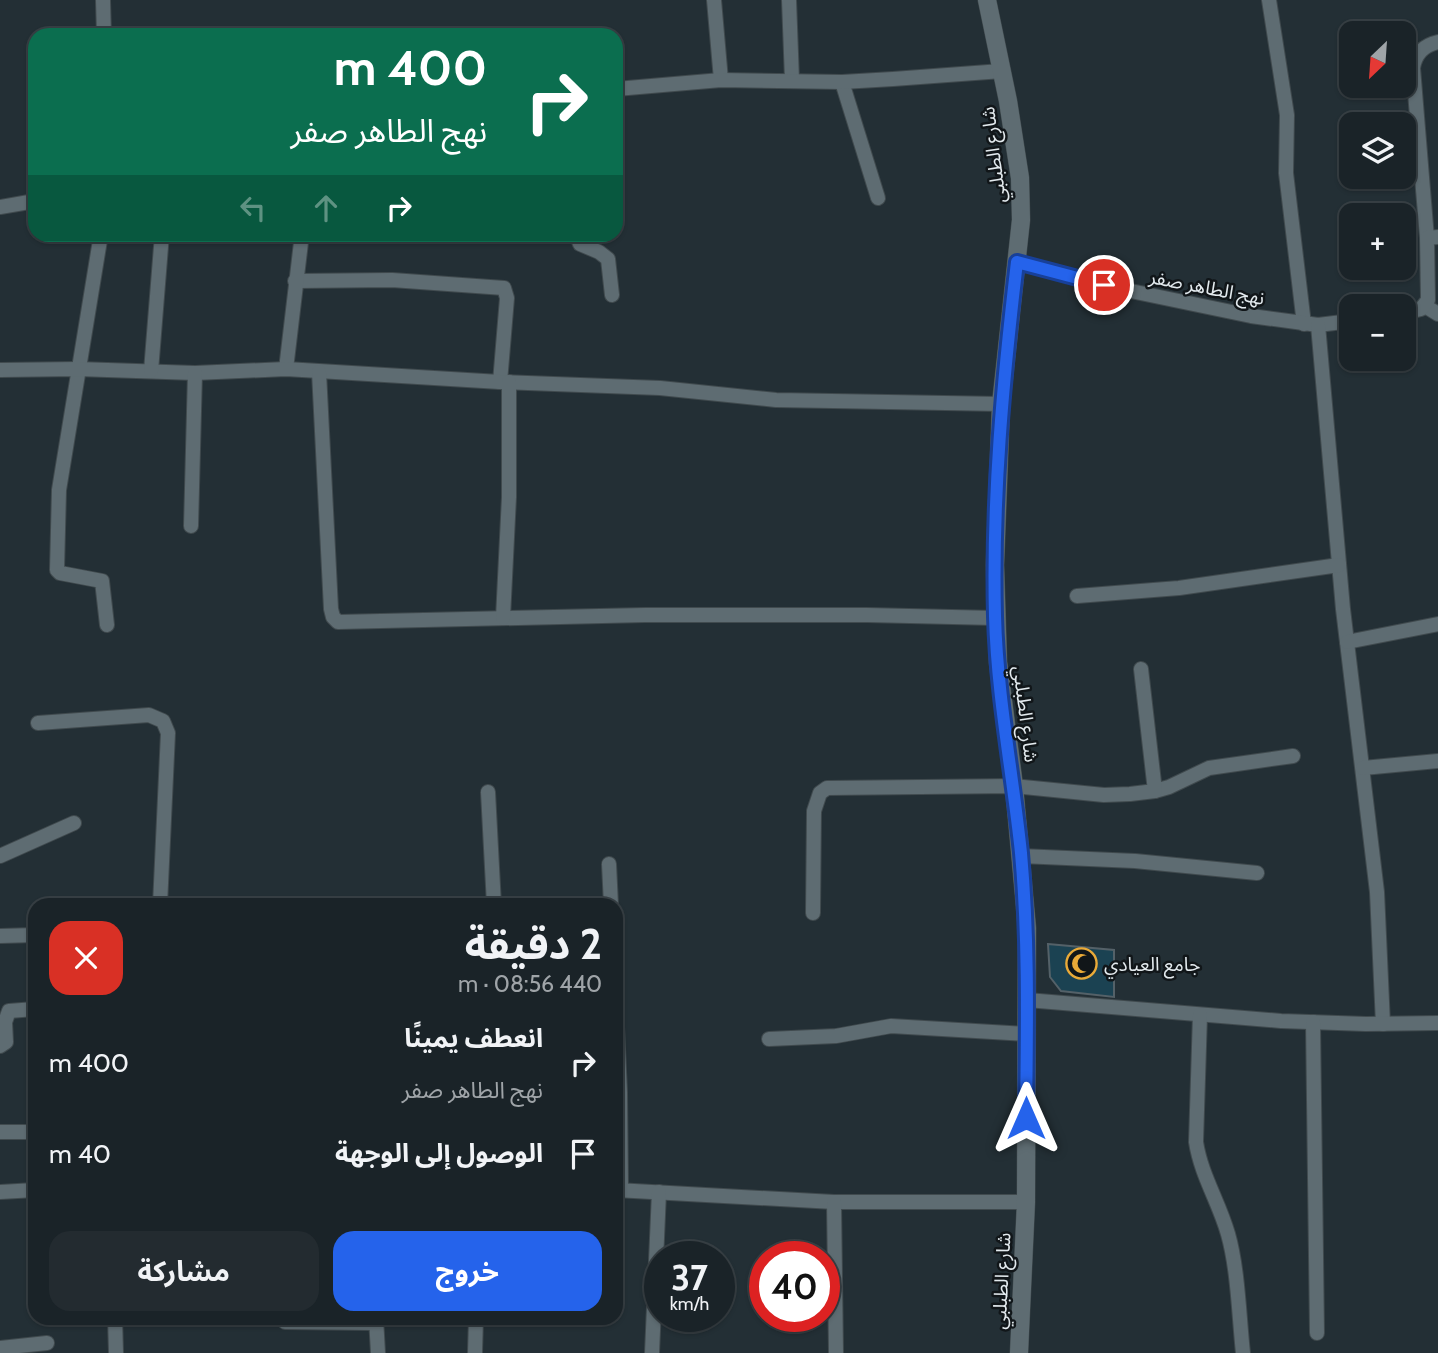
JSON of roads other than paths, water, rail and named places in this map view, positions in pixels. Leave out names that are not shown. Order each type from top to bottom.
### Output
[{"type":"street","points":[[103,0],[104,28]]},
{"type":"street","points":[[714,0],[721,80]]},
{"type":"street","points":[[789,0],[792,80]]},
{"type":"street","name":"شارع الطبلبي","points":[[986,0],[1002,71],[1020,178],[1021,220],[1001,404],[995,618],[1027,928],[1026,1202],[1019,1353]]},
{"type":"street","points":[[1269,0],[1287,115],[1286,173],[1311,325],[1377,892],[1383,1024]]},
{"type":"street","points":[[1416,310],[1424,306],[1429,294],[1432,237],[1413,68],[1419,53],[1430,44],[1438,42]]},
{"type":"street","points":[[623,88],[721,80],[842,82],[1002,71]]},
{"type":"street","points":[[842,82],[878,198]]},
{"type":"street","points":[[0,207],[28,202]]},
{"type":"street","points":[[100,242],[59,490],[57,570],[60,573],[102,580],[107,625]]},
{"type":"street","points":[[151,371],[161,242]]},
{"type":"street","points":[[286,369],[301,242]]},
{"type":"street","points":[[579,242],[608,260],[612,295]]},
{"type":"street","name":"نهج الطاهر صفر","points":[[1017,262],[1126,290],[1251,316],[1311,325],[1339,322]]},
{"type":"street","points":[[295,281],[392,279],[503,288],[507,298],[505,382],[509,497],[503,618]]},
{"type":"street","points":[[1424,306],[1438,314]]},
{"type":"street","points":[[0,370],[79,369],[195,373],[286,369],[660,388],[776,400],[1001,404]]},
{"type":"street","points":[[319,372],[332,617],[343,624],[645,615],[995,618]]},
{"type":"street","points":[[191,526],[195,373]]},
{"type":"street","points":[[1077,596],[1179,588],[1339,565]]},
{"type":"street","points":[[1347,642],[1438,624]]},
{"type":"street","points":[[1142,669],[1155,791]]},
{"type":"street","points":[[38,723],[149,715],[163,721],[168,733],[160,898]]},
{"type":"street","points":[[813,913],[814,811],[820,793],[827,788],[1014,786],[1130,794],[1169,787],[1209,768],[1293,756]]},
{"type":"street","points":[[1363,768],[1438,761]]},
{"type":"street","points":[[488,792],[494,898]]},
{"type":"street","points":[[0,856],[74,823]]},
{"type":"street","points":[[1021,856],[1135,860],[1257,873]]},
{"type":"street","points":[[609,864],[611,898]]},
{"type":"street","points":[[0,936],[28,934]]},
{"type":"street","points":[[1027,1000],[1313,1022],[1438,1023]]},
{"type":"street","points":[[0,1046],[6,1042],[5,1022],[9,1011],[28,1010]]},
{"type":"street","points":[[1200,1015],[1196,1142],[1208,1185],[1228,1234],[1234,1261],[1242,1353]]},
{"type":"street","points":[[1313,1022],[1317,1333]]},
{"type":"street","points":[[769,1039],[836,1036],[891,1026],[1027,1034]]},
{"type":"street","points":[[0,1132],[28,1132]]},
{"type":"street","points":[[0,1192],[28,1190]]},
{"type":"street","points":[[623,1190],[834,1202],[1026,1202]]},
{"type":"street","points":[[652,1353],[659,1192]]},
{"type":"street","points":[[834,1202],[836,1353]]},
{"type":"street","points":[[115,1325],[116,1353]]},
{"type":"street","points":[[376,1325],[377,1353]]},
{"type":"street","points":[[475,1353],[476,1325]]},
{"type":"street","points":[[8,1350],[47,1343]]},
{"type":"place","name":"جامع العيادي","points":[[1081,964]]}]
